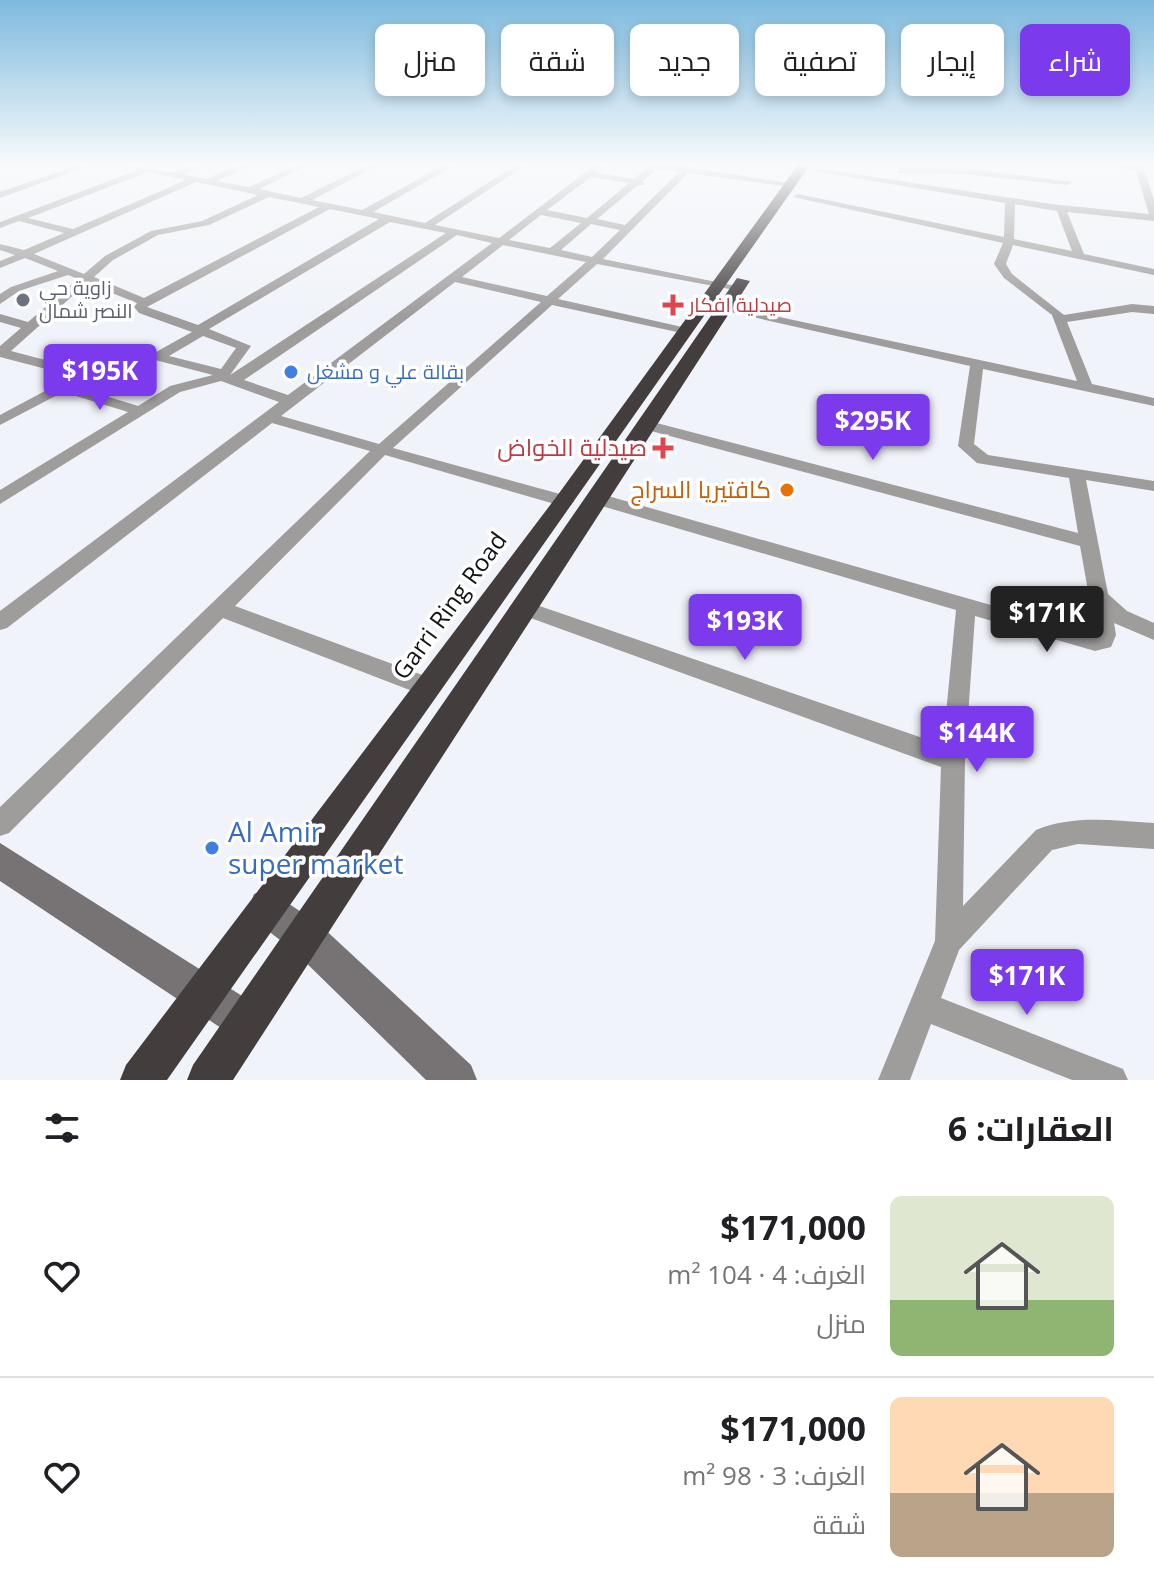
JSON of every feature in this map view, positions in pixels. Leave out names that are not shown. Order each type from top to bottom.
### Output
[{"type":"highway","name":"Garri Ring Road","points":[[208,1080],[645,425],[773,215]]},
{"type":"highway","name":"Garri Ring Road","points":[[141,1080],[686,332],[726,295]]},
{"type":"street","points":[[0,225],[25,215]]},
{"type":"street","points":[[0,265],[118,215]]},
{"type":"street","points":[[1,352],[95,268],[155,233],[205,223],[221,215]]},
{"type":"street","points":[[225,377],[244,346],[140,309],[145,302],[311,215]]},
{"type":"street","points":[[376,215],[594,261],[977,363],[1154,402]]},
{"type":"street","points":[[428,225],[443,215]]},
{"type":"street","points":[[0,622],[288,400],[535,215]]},
{"type":"street","points":[[559,215],[627,228]]},
{"type":"street","points":[[552,252],[596,215]]},
{"type":"street","points":[[0,824],[383,448],[594,261],[640,215]]},
{"type":"street","points":[[923,215],[1009,241],[1154,272]]},
{"type":"street","points":[[1010,215],[1009,241],[1000,264],[1050,306],[1059,320],[1086,386]]},
{"type":"street","points":[[1064,215],[1079,256]]},
{"type":"street","points":[[18,218],[76,233]]},
{"type":"street","points":[[159,356],[389,218]]},
{"type":"street","points":[[0,498],[178,387],[225,377],[456,231]]},
{"type":"street","points":[[0,247],[28,255],[145,302]]},
{"type":"street","points":[[0,300],[10,291],[67,272]]},
{"type":"street","points":[[452,278],[686,332]]},
{"type":"street","points":[[1059,320],[1132,308],[1154,310]]},
{"type":"street","points":[[0,318],[30,327]]},
{"type":"street","points":[[0,421],[130,350],[159,356],[288,400]]},
{"type":"street","points":[[1,352],[83,374]]},
{"type":"street","points":[[977,363],[966,446],[970,452],[983,459],[1154,486]]},
{"type":"street","points":[[61,387],[140,411]]},
{"type":"street","points":[[266,417],[565,501]]},
{"type":"street","points":[[645,425],[1089,542]]},
{"type":"street","points":[[594,498],[1095,643],[1104,641],[1106,635],[1076,473]]},
{"type":"street","points":[[1100,598],[1120,617],[1154,632]]},
{"type":"street","points":[[894,1080],[949,941],[953,760],[966,606]]},
{"type":"street","points":[[521,607],[953,760]]},
{"type":"street","points":[[219,608],[428,687]]},
{"type":"street","points":[[949,941],[1045,839],[1078,831],[1154,836]]},
{"type":"street","points":[[0,860],[247,1022]]},
{"type":"street","points":[[267,907],[306,937],[456,1080]]},
{"type":"street","points":[[923,1006],[1112,1080]]},
{"type":"place","name":"زاوية حي النصر شمال","points":[[23,300]]},
{"type":"place","name":"صيدلية افكار","points":[[673,305]]},
{"type":"place","name":"بقالة علي و مشغل","points":[[291,372]]},
{"type":"place","name":"صيدلية الخواض","points":[[663,448]]},
{"type":"place","name":"كافتيريا السراج","points":[[787,490]]},
{"type":"place","name":"Al Amir super market","points":[[212,848]]}]
